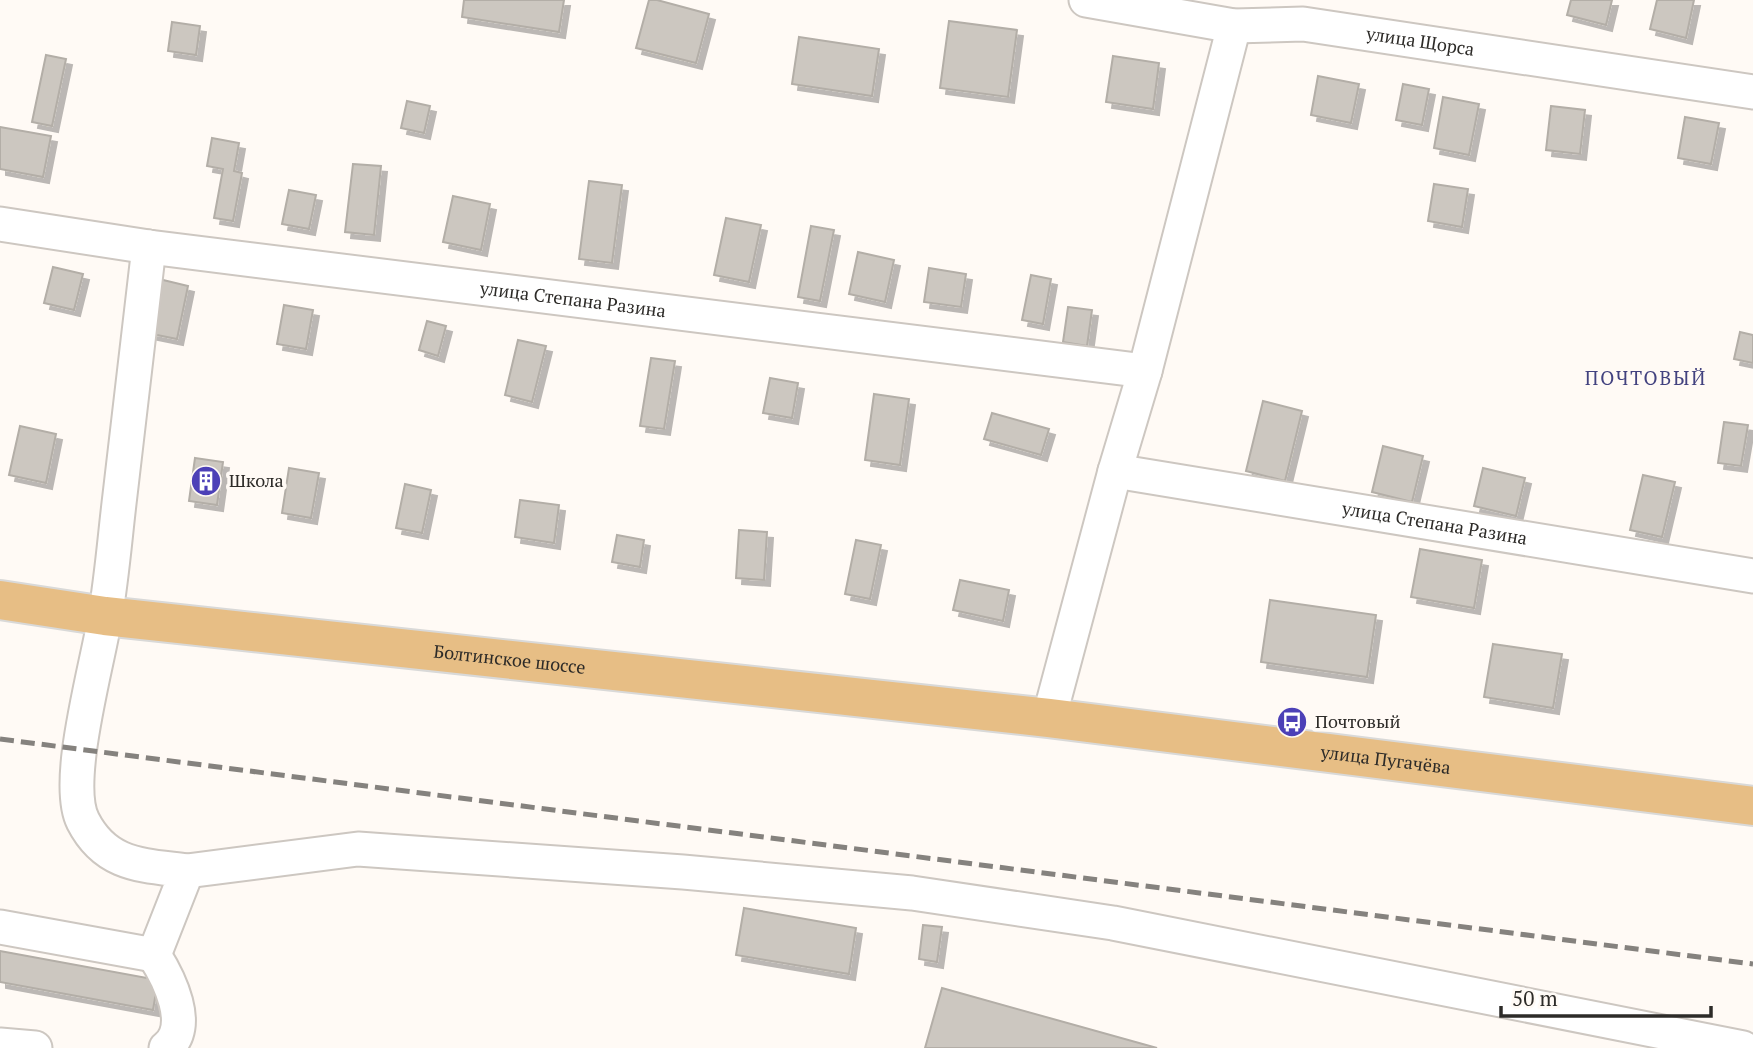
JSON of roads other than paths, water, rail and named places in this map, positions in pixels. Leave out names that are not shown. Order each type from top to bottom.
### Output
[{"type":"main road","name":"Болтинское шоссе","points":[[0,600],[105,616],[1033,717]]},
{"type":"main road","name":"улица Пугачёва","points":[[1033,717],[1753,806]]},
{"type":"street","name":"улица Щорса","points":[[1086,0],[1234,26],[1306,12],[1753,92]]},
{"type":"street","points":[[1033,717],[1115,471],[1145,371],[1234,26]]},
{"type":"street","name":"улица Степана Разина","points":[[0,224],[149,247],[1145,371]]},
{"type":"street","points":[[149,247],[105,616],[79,749],[76,792],[81,818],[93,838],[113,856],[140,865],[187,871],[358,849],[683,872],[912,893],[1126,926],[1742,1048]]},
{"type":"street","name":"улица Степана Разина","points":[[1115,471],[1753,576]]},
{"type":"street","points":[[154,955],[187,871]]},
{"type":"street","points":[[0,927],[154,955],[170,982],[178,1014],[177,1031],[166,1048]]},
{"type":"street","points":[[0,1045],[35,1048]]},
{"type":"railway","points":[[0,739],[1753,964]]},
{"type":"place","name":"Школа","points":[[206,481]]},
{"type":"place","name":"Почтовый","points":[[1292,722]]},
{"type":"district","name":"ПОЧТОВЫЙ","points":[[1646,378]]}]
